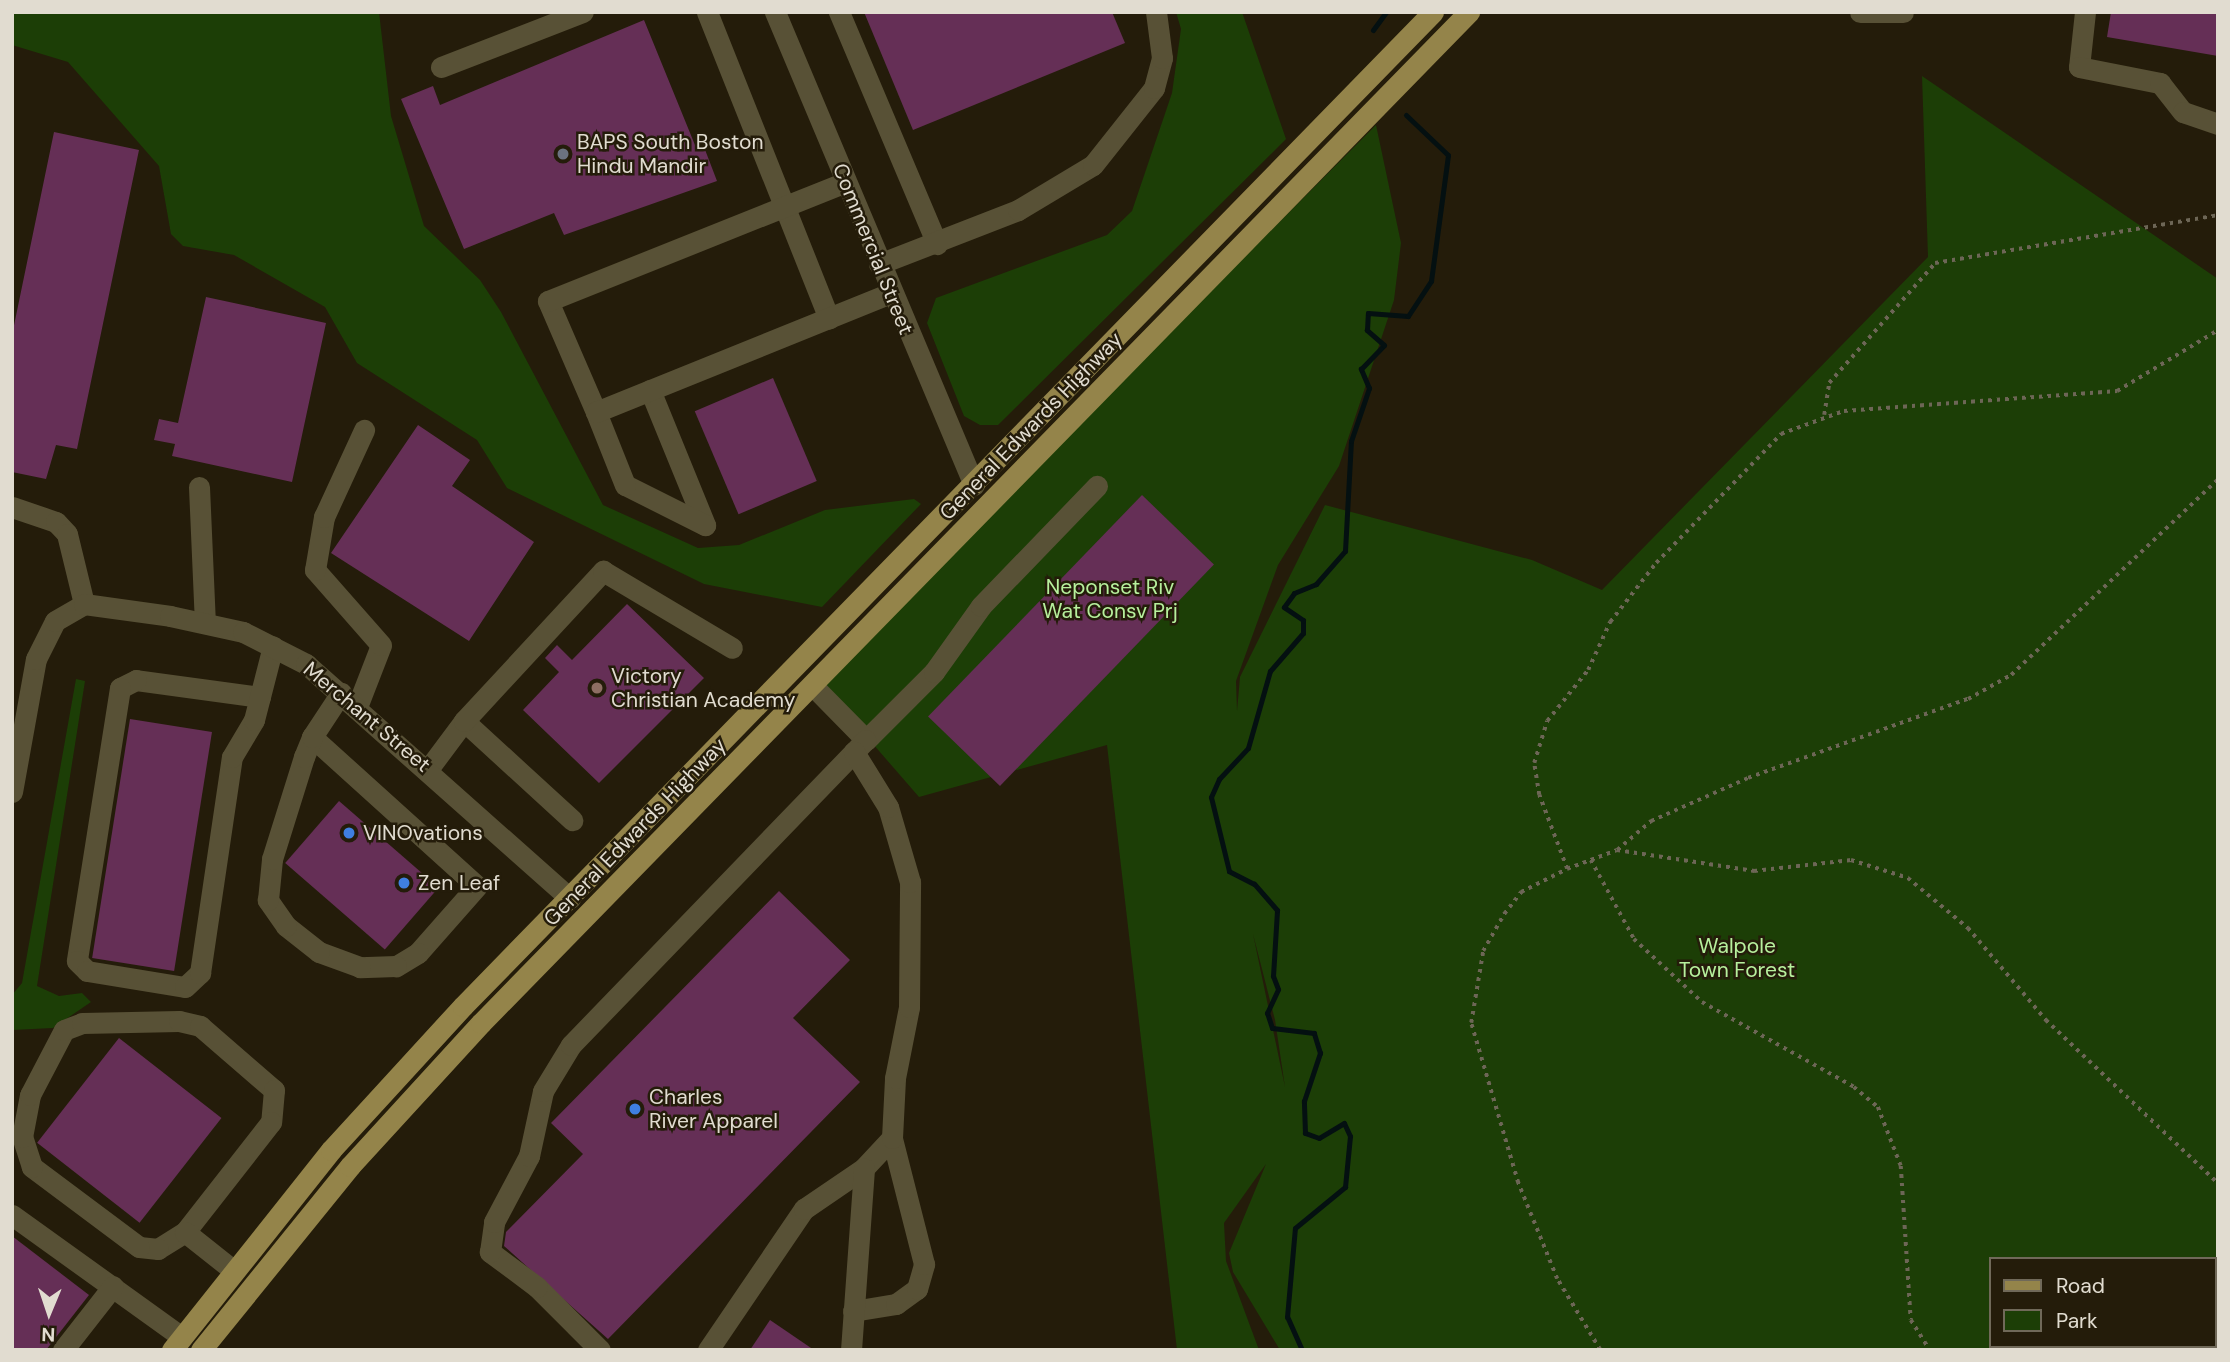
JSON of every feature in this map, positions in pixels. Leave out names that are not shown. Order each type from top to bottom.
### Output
[{"type":"main road","name":"General Edwards Highway","points":[[177,1343],[233,1270],[374,1101],[1433,12]]},
{"type":"main road","name":"General Edwards Highway","points":[[201,1350],[392,1117],[1469,12]]},
{"type":"street","points":[[441,67],[583,12]]},
{"type":"street","points":[[707,12],[829,318]]},
{"type":"street","name":"Commercial Street","points":[[775,12],[890,293],[974,485]]},
{"type":"street","points":[[839,12],[937,244]]},
{"type":"street","points":[[879,264],[937,244],[1059,189],[1112,145],[1154,88],[1162,58],[1156,12]]},
{"type":"street","points":[[1860,12],[1903,12]]},
{"type":"street","points":[[2085,12],[2079,67],[2160,83],[2183,112],[2218,124]]},
{"type":"street","points":[[650,390],[705,525],[625,485],[548,301],[845,182]]},
{"type":"street","points":[[596,412],[890,293]]},
{"type":"street","points":[[312,737],[477,886],[418,953],[396,966],[359,967],[319,951],[286,926],[268,900],[272,859],[312,737],[349,700],[381,645],[315,570],[324,517],[364,430]]},
{"type":"street","points":[[600,1350],[537,1287],[490,1252],[488,1238],[524,1170],[543,1091],[571,1045],[933,672],[981,606],[1097,486]]},
{"type":"street","points":[[199,487],[205,622]]},
{"type":"street","points":[[12,508],[57,522],[67,534],[84,604],[55,621],[42,642],[12,792]]},
{"type":"street","points":[[429,768],[464,721],[603,571],[732,648]]},
{"type":"street","name":"Merchant Street","points":[[84,604],[205,622],[273,646],[349,700],[429,768],[570,898]]},
{"type":"street","points":[[260,697],[136,680],[120,688],[77,961],[87,971],[185,986],[196,981],[232,757],[260,697],[273,646]]},
{"type":"street","points":[[812,685],[860,746],[888,807],[910,882],[909,1007],[895,1078],[892,1138],[924,1264],[917,1289],[896,1304],[853,1311]]},
{"type":"street","points":[[464,721],[572,820]]},
{"type":"street","points":[[179,1021],[200,1026],[274,1090],[271,1122],[185,1233],[158,1249],[139,1248],[32,1167],[22,1137],[30,1095],[64,1030],[82,1023],[179,1021]]},
{"type":"street","points":[[708,1350],[804,1209],[864,1168],[892,1138]]},
{"type":"street","points":[[851,1350],[864,1168]]},
{"type":"street","points":[[12,1215],[113,1286],[177,1343]]},
{"type":"street","points":[[185,1233],[233,1270]]},
{"type":"street","points":[[63,1350],[113,1286]]},
{"type":"path","points":[[1824,415],[1829,383],[1935,263],[2218,215]]},
{"type":"path","points":[[1567,869],[1539,795],[1534,763],[1547,721],[1588,670],[1610,622],[1688,526],[1780,433],[1824,415],[2117,391],[2218,330]]},
{"type":"path","points":[[1600,1350],[1557,1279],[1523,1195],[1471,1023],[1483,951],[1504,914],[1521,892],[1567,869],[1617,850],[1663,815],[1968,698],[2011,676],[2218,479]]},
{"type":"path","points":[[1617,850],[1754,871],[1851,860],[1908,878],[1968,928],[2046,1020],[2218,1183]]},
{"type":"path","points":[[1591,860],[1634,939],[1702,1002],[1843,1080],[1878,1107],[1901,1166],[1911,1320],[1930,1350]]},
{"type":"green space","points":[[12,12],[379,12],[391,116],[424,226],[480,280],[501,312],[603,505],[698,548],[739,545],[825,510],[914,499],[921,504],[822,607],[704,584],[507,488],[477,440],[357,363],[325,307],[234,255],[183,246],[171,234],[159,166],[68,62],[12,45]]},
{"type":"green space","points":[[1176,12],[1242,12],[1286,139],[998,425],[980,425],[964,416],[927,323],[936,298],[1107,235],[1132,211],[1172,93],[1181,29]]},
{"type":"green space","name":"Walpole Town Forest","points":[[1922,76],[2218,279],[2218,1350],[1280,1350],[1233,1272],[1229,1253],[1266,1164],[1224,1223],[1226,1261],[1259,1350],[1177,1350],[1107,745],[919,797],[820,683],[1376,125],[1401,243],[1394,300],[1339,466],[1278,565],[1236,681],[1237,711],[1240,677],[1325,505],[1532,560],[1602,590],[1928,257]],"holes":[[[1253,934],[1275,1020],[1285,1087]]]},
{"type":"green space","points":[[76,679],[85,681],[37,986],[59,996],[82,993],[91,1002],[53,1028],[12,1030],[12,995],[22,983]]},
{"type":"building","points":[[864,12],[1112,12],[1125,43],[913,130]]},
{"type":"building","points":[[2111,12],[2218,12],[2218,56],[2107,37]]},
{"type":"building","name":"BAPS South Boston Hindu Mandir","points":[[644,20],[697,150],[704,147],[717,181],[564,235],[554,213],[464,249],[401,99],[433,86],[440,105]]},
{"type":"building","points":[[54,132],[139,150],[77,449],[56,445],[46,479],[12,472],[12,335]]},
{"type":"building","points":[[206,297],[326,323],[292,482],[172,456],[175,444],[154,440],[159,419],[178,423]]},
{"type":"building","points":[[773,378],[817,481],[739,514],[695,411]]},
{"type":"building","points":[[418,425],[470,460],[452,486],[534,542],[469,641],[331,553]]},
{"type":"building","points":[[1142,495],[1214,564],[1000,786],[928,717]]},
{"type":"building","points":[[627,604],[704,678],[599,783],[523,710],[559,672],[545,658],[557,645],[572,660]]},
{"type":"building","points":[[130,719],[212,732],[174,971],[92,958]]},
{"type":"building","points":[[339,801],[439,888],[385,949],[285,863]]},
{"type":"building","name":"Charles River Apparel","points":[[779,891],[850,960],[793,1018],[860,1082],[608,1339],[504,1246],[506,1232],[583,1154],[551,1123]]},
{"type":"building","points":[[119,1038],[221,1118],[140,1223],[37,1143]]},
{"type":"building","points":[[12,1236],[89,1295],[46,1350],[12,1350]]},
{"type":"building","points":[[770,1320],[814,1350],[750,1350]]},
{"type":"waterway","points":[[1373,30],[1386,12]]},
{"type":"waterway","points":[[1302,1350],[1287,1317],[1295,1228],[1345,1187],[1350,1136],[1344,1123],[1319,1138],[1305,1133],[1304,1101],[1320,1053],[1314,1033],[1272,1028],[1267,1013],[1278,989],[1273,976],[1277,910],[1254,884],[1229,871],[1211,797],[1219,779],[1248,748],[1270,671],[1303,633],[1303,620],[1284,607],[1294,593],[1316,584],[1345,551],[1351,441],[1369,388],[1361,369],[1384,345],[1367,330],[1368,313],[1408,316],[1431,281],[1448,155],[1406,115]]},
{"type":"place","name":"BAPS South Boston Hindu Mandir","points":[[563,154]]},
{"type":"place","name":"Victory Christian Academy","points":[[597,688]]},
{"type":"place","name":"VINOvations","points":[[349,833]]},
{"type":"place","name":"Zen Leaf","points":[[404,883]]},
{"type":"place","name":"Charles River Apparel","points":[[635,1109]]},
{"type":"park label","name":"Neponset Riv Wat Consv Prj","points":[[1110,599]]}]
